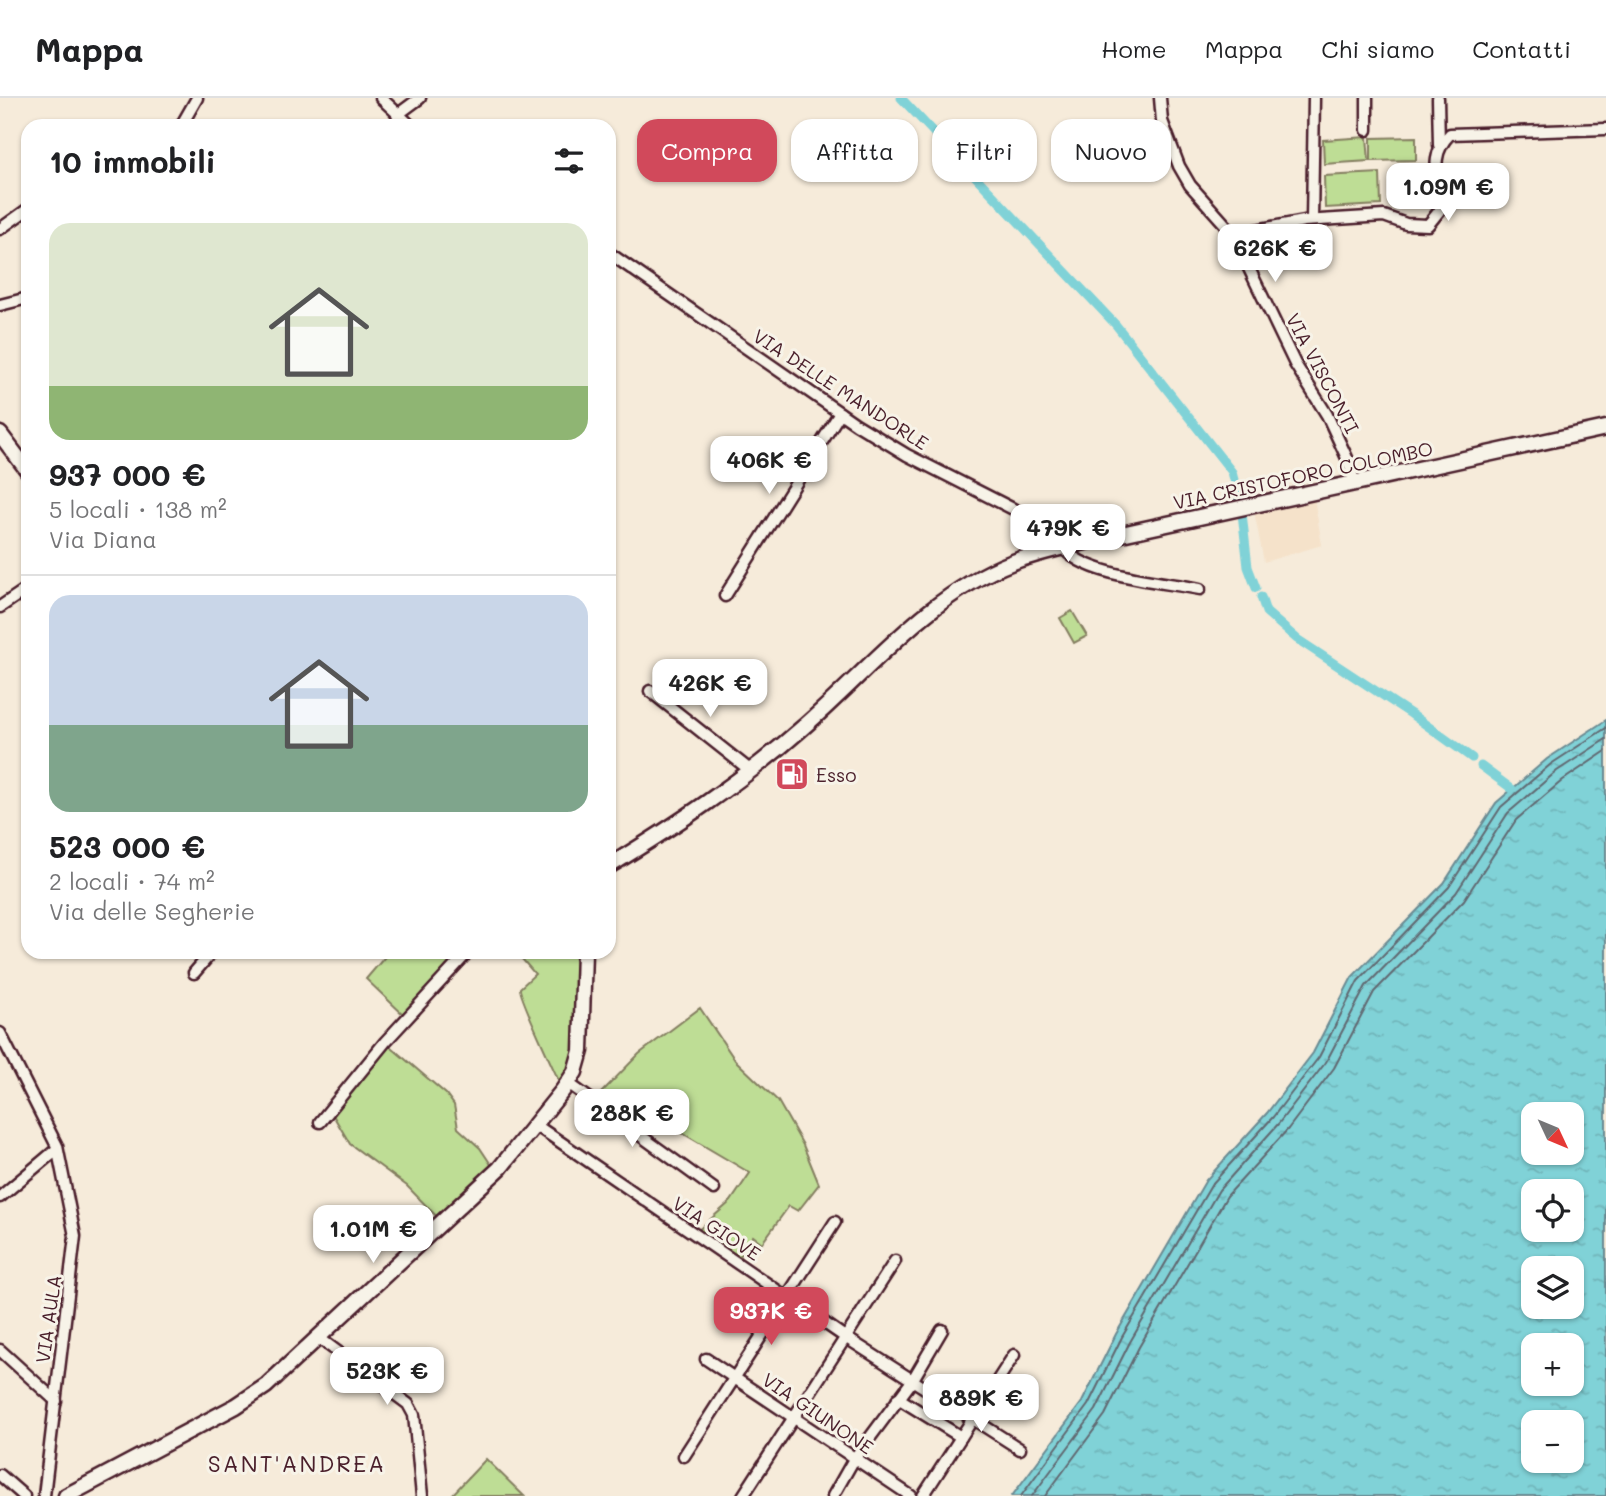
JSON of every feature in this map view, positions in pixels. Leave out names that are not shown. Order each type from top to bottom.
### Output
[{"type":"main road","name":"VIA CRISTOFORO COLOMBO","points":[[616,862],[682,821],[751,771],[800,730],[933,608],[991,573],[1059,548],[1606,428]]},
{"type":"main road","points":[[0,433],[21,462]]},
{"type":"main road","points":[[66,1496],[236,1406],[265,1386],[496,1172],[537,1126],[575,1072],[581,1051],[584,959]]},
{"type":"street","points":[[185,119],[197,98]]},
{"type":"street","points":[[381,98],[401,119]]},
{"type":"street","points":[[397,116],[420,98]]},
{"type":"street","name":"VIA VISCONTI","points":[[1160,98],[1162,121],[1179,166],[1190,185],[1231,231],[1295,365],[1327,415],[1347,458],[1354,483]]},
{"type":"street","points":[[1312,220],[1314,98]]},
{"type":"street","points":[[1367,98],[1367,130]]},
{"type":"street","points":[[1231,231],[1245,232],[1312,220],[1384,216],[1406,224],[1427,225],[1440,209],[1435,160],[1439,145],[1438,98]]},
{"type":"street","points":[[1439,145],[1450,134],[1606,129]]},
{"type":"street","points":[[0,229],[21,214]]},
{"type":"street","name":"VIA DELLE MANDORLE","points":[[616,258],[839,413],[907,455],[1027,516],[1070,558],[1096,568],[1200,589]]},
{"type":"street","points":[[0,304],[21,300]]},
{"type":"street","points":[[725,596],[839,413]]},
{"type":"street","points":[[0,607],[21,593]]},
{"type":"street","points":[[650,691],[751,771]]},
{"type":"street","points":[[194,973],[206,959]]},
{"type":"street","points":[[320,1122],[385,1042],[462,959]]},
{"type":"street","name":"VIA AULA","points":[[0,1033],[57,1149],[75,1236],[44,1496]]},
{"type":"street","points":[[568,1083],[714,1189]]},
{"type":"street","name":"VIA GIOVE","points":[[537,1126],[845,1337],[1020,1449]]},
{"type":"street","points":[[0,1197],[57,1149]]},
{"type":"street","points":[[684,1456],[785,1295],[835,1222]]},
{"type":"street","points":[[743,1496],[895,1261]]},
{"type":"street","points":[[833,1496],[854,1459],[912,1381],[942,1330]]},
{"type":"street","points":[[319,1338],[408,1404],[414,1415],[422,1496]]},
{"type":"street","points":[[0,1350],[55,1401]]},
{"type":"street","points":[[923,1496],[1014,1355]]},
{"type":"street","name":"VIA GIUNONE","points":[[706,1359],[911,1496]]},
{"type":"street","points":[[898,1398],[961,1437]]},
{"type":"street","points":[[0,1475],[23,1496]]},
{"type":"shaded area","points":[[1313,492],[1322,545],[1264,562],[1253,506]]},
{"type":"green space","points":[[1367,137],[1369,161],[1324,164],[1323,140]]},
{"type":"green space","points":[[1416,137],[1416,160],[1371,161],[1371,138]]},
{"type":"green space","points":[[1380,173],[1381,205],[1325,208],[1324,176]]},
{"type":"green space","points":[[1072,611],[1087,636],[1074,643],[1060,618]]},
{"type":"green space","points":[[383,959],[462,959],[407,1018],[366,979]]},
{"type":"green space","points":[[522,959],[584,959],[581,1051],[563,1090],[521,994],[520,988],[535,974]]},
{"type":"green space","points":[[700,1008],[735,1060],[778,1101],[803,1145],[819,1184],[798,1211],[789,1206],[762,1243],[753,1236],[736,1262],[694,1234],[731,1201],[750,1173],[638,1107],[614,1107],[598,1096],[639,1054]]},
{"type":"green space","points":[[385,1042],[446,1094],[454,1105],[458,1128],[480,1148],[496,1172],[443,1223],[407,1186],[350,1144],[330,1110]]},
{"type":"green space","points":[[486,1459],[524,1496],[451,1496]]},
{"type":"water","points":[[1606,720],[1606,1496],[1012,1496],[1082,1402],[1116,1334],[1206,1180],[1267,1113],[1313,1053],[1352,977],[1444,883],[1496,803],[1547,759]]},
{"type":"waterway","points":[[901,98],[1116,325],[1232,472],[1240,503]]},
{"type":"waterway","points":[[1242,513],[1248,567],[1256,588]]},
{"type":"waterway","points":[[1261,597],[1266,612],[1297,639],[1472,758]]},
{"type":"waterway","points":[[1481,766],[1512,789]]},
{"type":"place","name":"Esso","points":[[792,774]]},
{"type":"district","name":"SANT'ANDREA","points":[[297,1463]]}]
